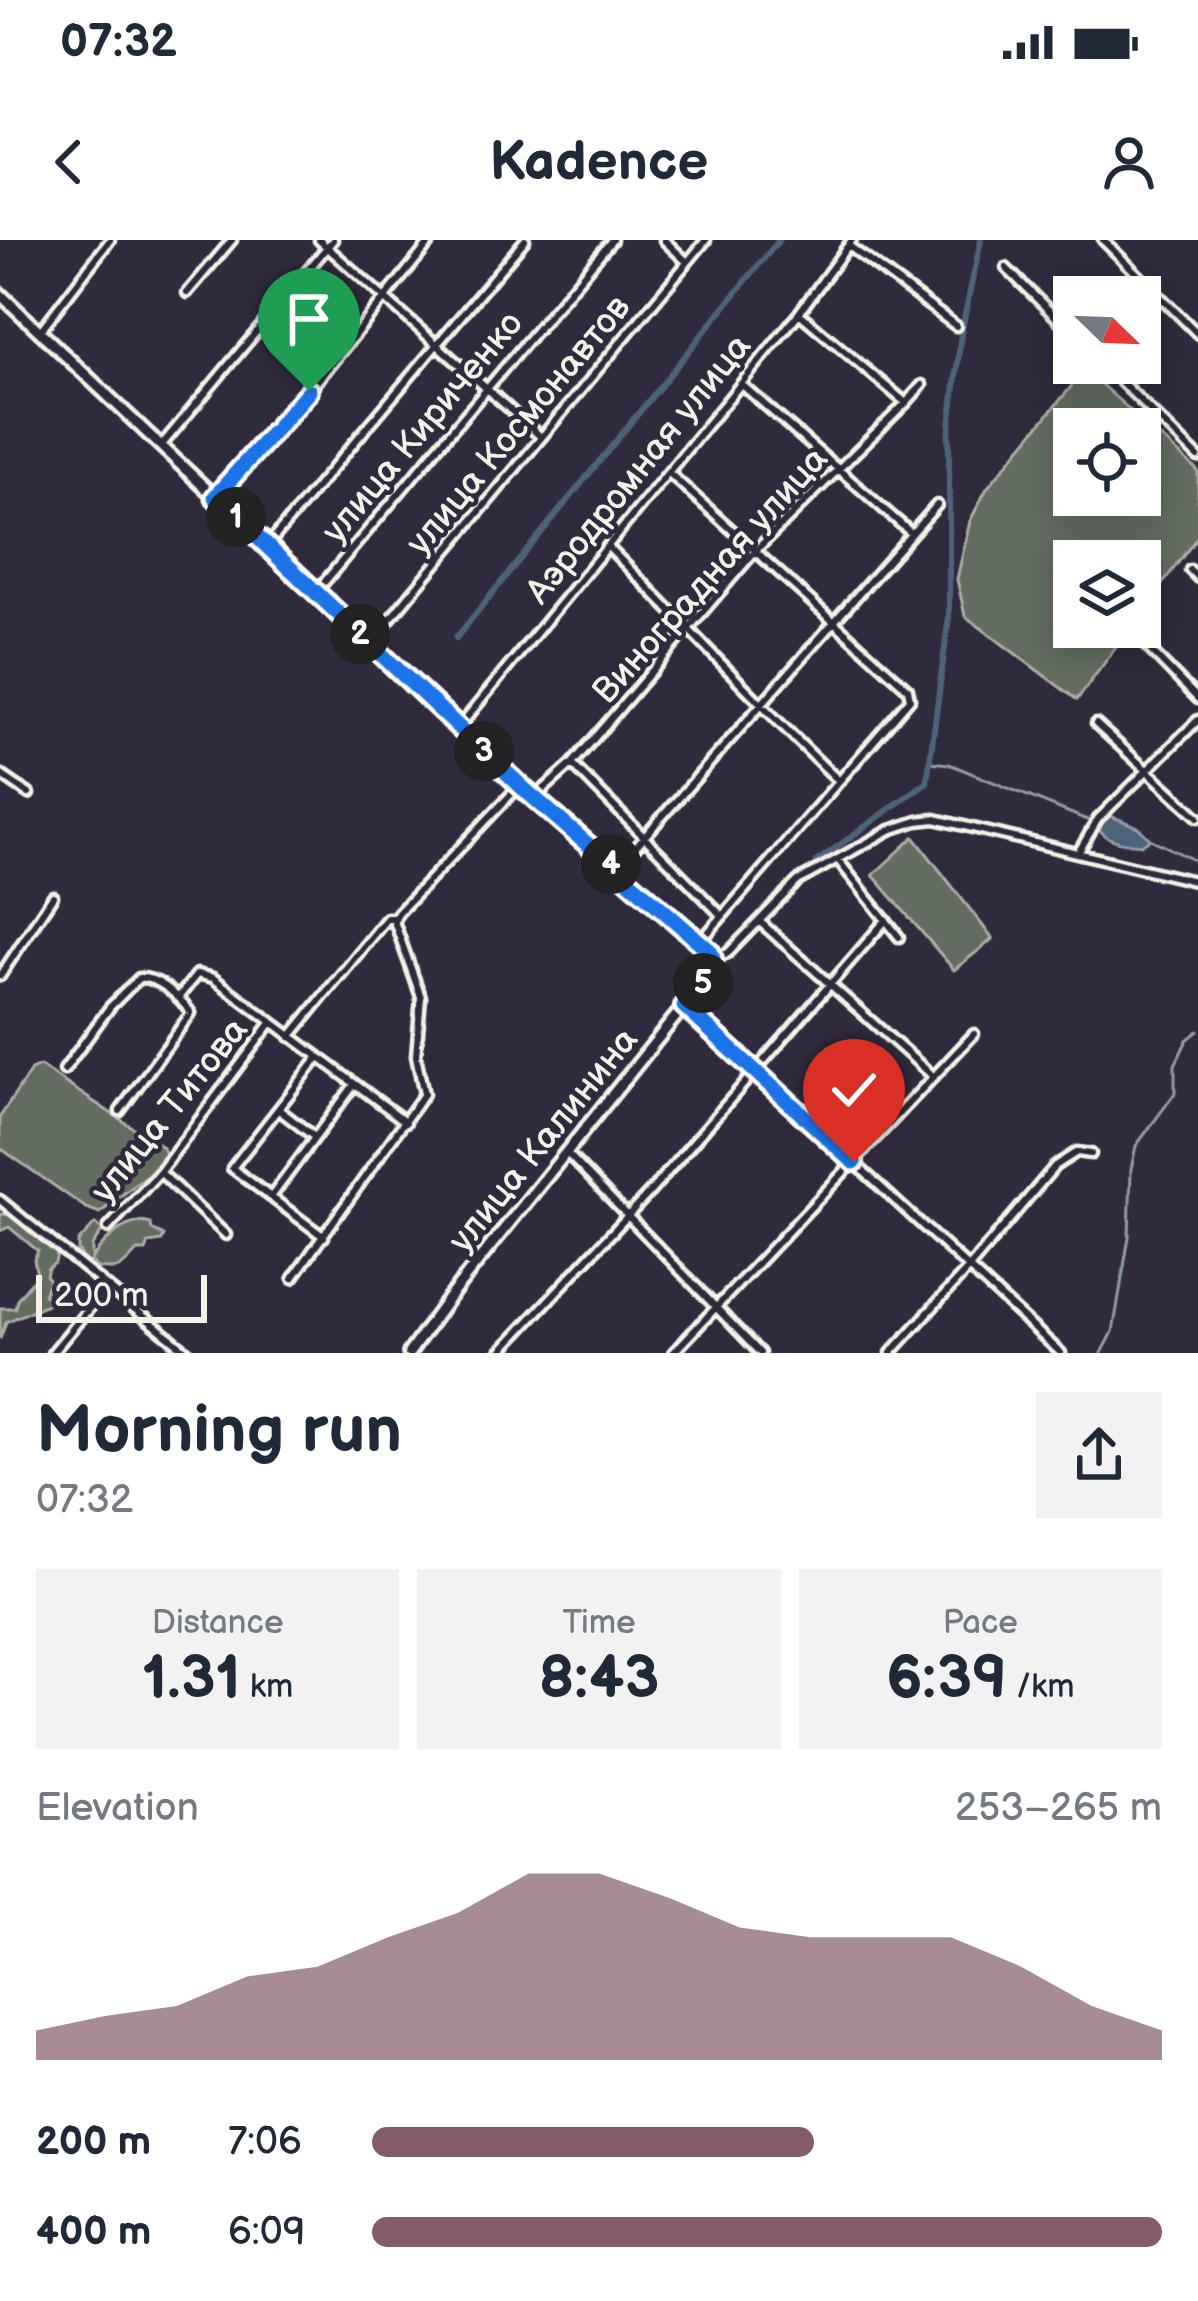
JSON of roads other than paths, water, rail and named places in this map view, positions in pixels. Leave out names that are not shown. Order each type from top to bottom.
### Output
[{"type":"street","points":[[40,331],[110,240]]},
{"type":"street","points":[[187,293],[232,240]]},
{"type":"street","points":[[319,240],[330,243],[384,298],[542,437]]},
{"type":"street","points":[[215,497],[432,240]]},
{"type":"street","points":[[267,546],[525,240]]},
{"type":"street","name":"улица Кириченко","points":[[316,592],[612,240]]},
{"type":"street","points":[[664,240],[687,262]]},
{"type":"street","name":"улица Космонавтов","points":[[370,643],[706,240]]},
{"type":"street","points":[[1103,240],[1198,334]]},
{"type":"street","points":[[850,242],[956,326]]},
{"type":"street","name":"Аэродромная улица","points":[[459,727],[799,313],[850,242]]},
{"type":"street","points":[[161,446],[330,243]]},
{"type":"street","points":[[1006,268],[1053,314]]},
{"type":"street","points":[[0,293],[520,785],[715,958],[728,952],[798,881],[890,830],[916,821],[935,819],[1198,882]]},
{"type":"street","points":[[799,313],[906,404]]},
{"type":"street","points":[[741,384],[911,533]]},
{"type":"street","points":[[1123,384],[1198,457]]},
{"type":"street","name":"Виноградная улица","points":[[534,798],[572,764],[755,551],[922,385]]},
{"type":"street","points":[[669,473],[908,688],[910,699],[700,942]]},
{"type":"street","points":[[616,869],[937,505]]},
{"type":"street","points":[[608,547],[691,629],[759,706],[838,780]]},
{"type":"street","points":[[1190,570],[1198,578]]},
{"type":"street","points":[[1148,648],[1198,699]]},
{"type":"street","points":[[1078,854],[1098,819],[1198,720]]},
{"type":"street","points":[[1096,724],[1198,817]]},
{"type":"street","points":[[572,764],[722,915]]},
{"type":"street","points":[[0,774],[29,794]]},
{"type":"street","points":[[293,1278],[424,1094],[416,1056],[421,997],[394,921],[520,785]]},
{"type":"street","points":[[837,860],[899,937]]},
{"type":"street","points":[[0,976],[52,896]]},
{"type":"street","points":[[290,1037],[387,918],[397,915]]},
{"type":"street","points":[[499,1353],[629,1215],[886,920]]},
{"type":"street","points":[[760,922],[934,1077]]},
{"type":"street","name":"улица Калинина","points":[[409,1353],[714,969],[715,958]]},
{"type":"street","name":"улица Титова","points":[[178,998],[197,974],[213,978],[406,1122]]},
{"type":"street","points":[[64,1070],[110,1007],[139,978],[149,977],[178,998],[191,1013],[120,1111]]},
{"type":"street","points":[[684,1006],[1061,1353]]},
{"type":"street","name":"улица Титова","points":[[108,1228],[160,1172],[272,1023]]},
{"type":"street","points":[[673,1353],[974,1034]]},
{"type":"street","points":[[318,1058],[232,1168],[324,1237]]},
{"type":"street","points":[[271,1197],[354,1084]]},
{"type":"street","points":[[278,1108],[314,1137]]},
{"type":"street","points":[[891,1353],[1055,1166],[1077,1152],[1091,1154]]},
{"type":"street","points":[[567,1153],[760,1353]]},
{"type":"street","points":[[160,1172],[226,1235]]},
{"type":"street","points":[[0,1200],[189,1353]]},
{"type":"street","points":[[52,1353],[108,1286]]},
{"type":"water","points":[[1111,816],[1138,827],[1150,839],[1141,845],[1106,836],[1097,827]]},
{"type":"waterway","points":[[456,638],[779,240]]},
{"type":"waterway","points":[[816,862],[927,782],[949,617],[949,436],[961,333],[981,240]]},
{"type":"waterway","points":[[930,762],[949,764],[1087,820]]},
{"type":"waterway","points":[[1150,839],[1198,862]]},
{"type":"waterway","points":[[1102,1353],[1113,1332],[1129,1237],[1136,1146],[1175,1093],[1175,1065],[1187,1040],[1198,1031]]}]
